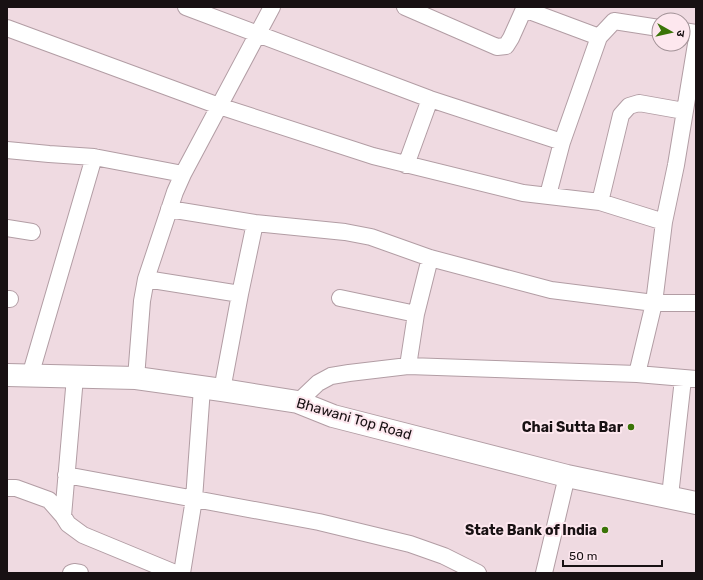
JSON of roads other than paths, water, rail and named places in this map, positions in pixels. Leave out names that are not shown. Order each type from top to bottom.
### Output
[{"type":"street","points":[[186,7],[430,99],[562,142]]},
{"type":"street","points":[[136,378],[142,302],[146,279],[169,210],[183,174],[272,7]]},
{"type":"street","points":[[405,7],[497,46],[506,46],[524,8],[599,37]]},
{"type":"street","points":[[548,195],[562,142],[599,37],[617,14],[651,25]]},
{"type":"street","points":[[7,28],[219,106],[373,156],[523,193],[600,202],[664,222]]},
{"type":"street","points":[[637,374],[654,303],[664,222],[676,166],[696,44]]},
{"type":"street","points":[[406,165],[430,99]]},
{"type":"street","points":[[600,202],[621,115],[629,106],[639,103],[684,111]]},
{"type":"street","points":[[7,150],[94,157],[183,174]]},
{"type":"street","points":[[30,376],[94,157]]},
{"type":"street","points":[[169,210],[255,223],[345,232],[371,238],[430,258],[551,290],[654,303],[696,303]]},
{"type":"street","points":[[182,573],[212,389],[240,294],[255,223]]},
{"type":"street","points":[[7,228],[32,232]]},
{"type":"street","points":[[408,366],[416,314],[430,258]]},
{"type":"street","points":[[146,279],[240,294]]},
{"type":"street","points":[[340,298],[416,314]]},
{"type":"street","points":[[298,402],[318,383],[331,376],[349,372],[408,366],[637,374],[690,379],[670,496]]},
{"type":"street","name":"Bhawani Top Road","points":[[7,375],[136,378],[298,402],[333,416],[567,476],[670,496],[696,503]]},
{"type":"street","points":[[63,516],[75,377]]},
{"type":"street","points":[[66,475],[318,522],[410,544],[444,556],[478,573]]},
{"type":"street","points":[[544,573],[567,476]]},
{"type":"street","points":[[7,488],[16,488],[49,500],[68,524],[83,534],[175,573]]},
{"type":"street","points":[[71,573],[80,573]]},
{"type":"place","name":"Chai Sutta Bar","points":[[631,427]]},
{"type":"place","name":"State Bank of India","points":[[605,530]]}]
